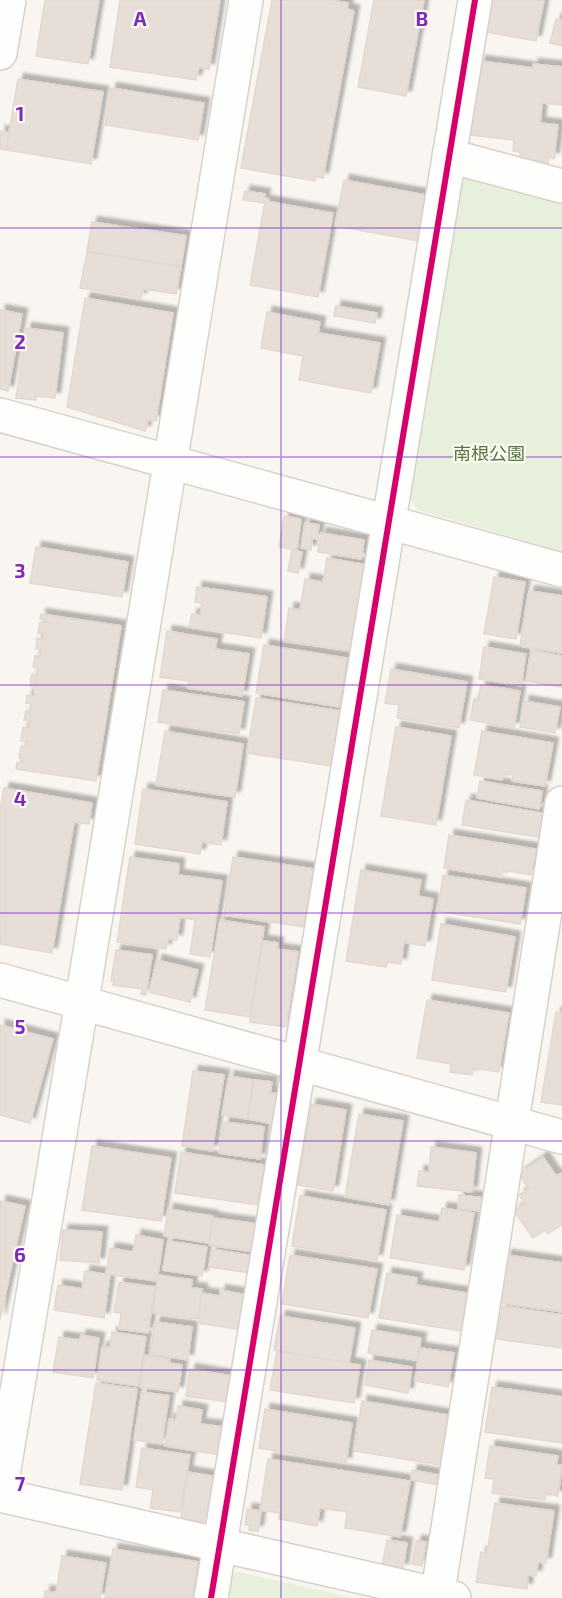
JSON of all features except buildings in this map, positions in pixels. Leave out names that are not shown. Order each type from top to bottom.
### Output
[{"type":"street","points":[[0,53],[9,0]]},
{"type":"street","points":[[246,0],[0,1494],[443,1597],[511,1123],[562,803]]},
{"type":"street","points":[[211,1598],[475,0]]},
{"type":"street","points":[[449,156],[562,186]]},
{"type":"street","points":[[0,415],[562,570]]},
{"type":"street","points":[[0,980],[562,1137]]},
{"type":"green space","name":"南根公園","points":[[475,172],[562,197],[562,551],[418,510],[408,496],[459,181]]},
{"type":"green space","points":[[238,1572],[354,1598],[229,1598],[232,1575]]},
{"type":"cycle path","points":[[211,1598],[475,0]]}]
